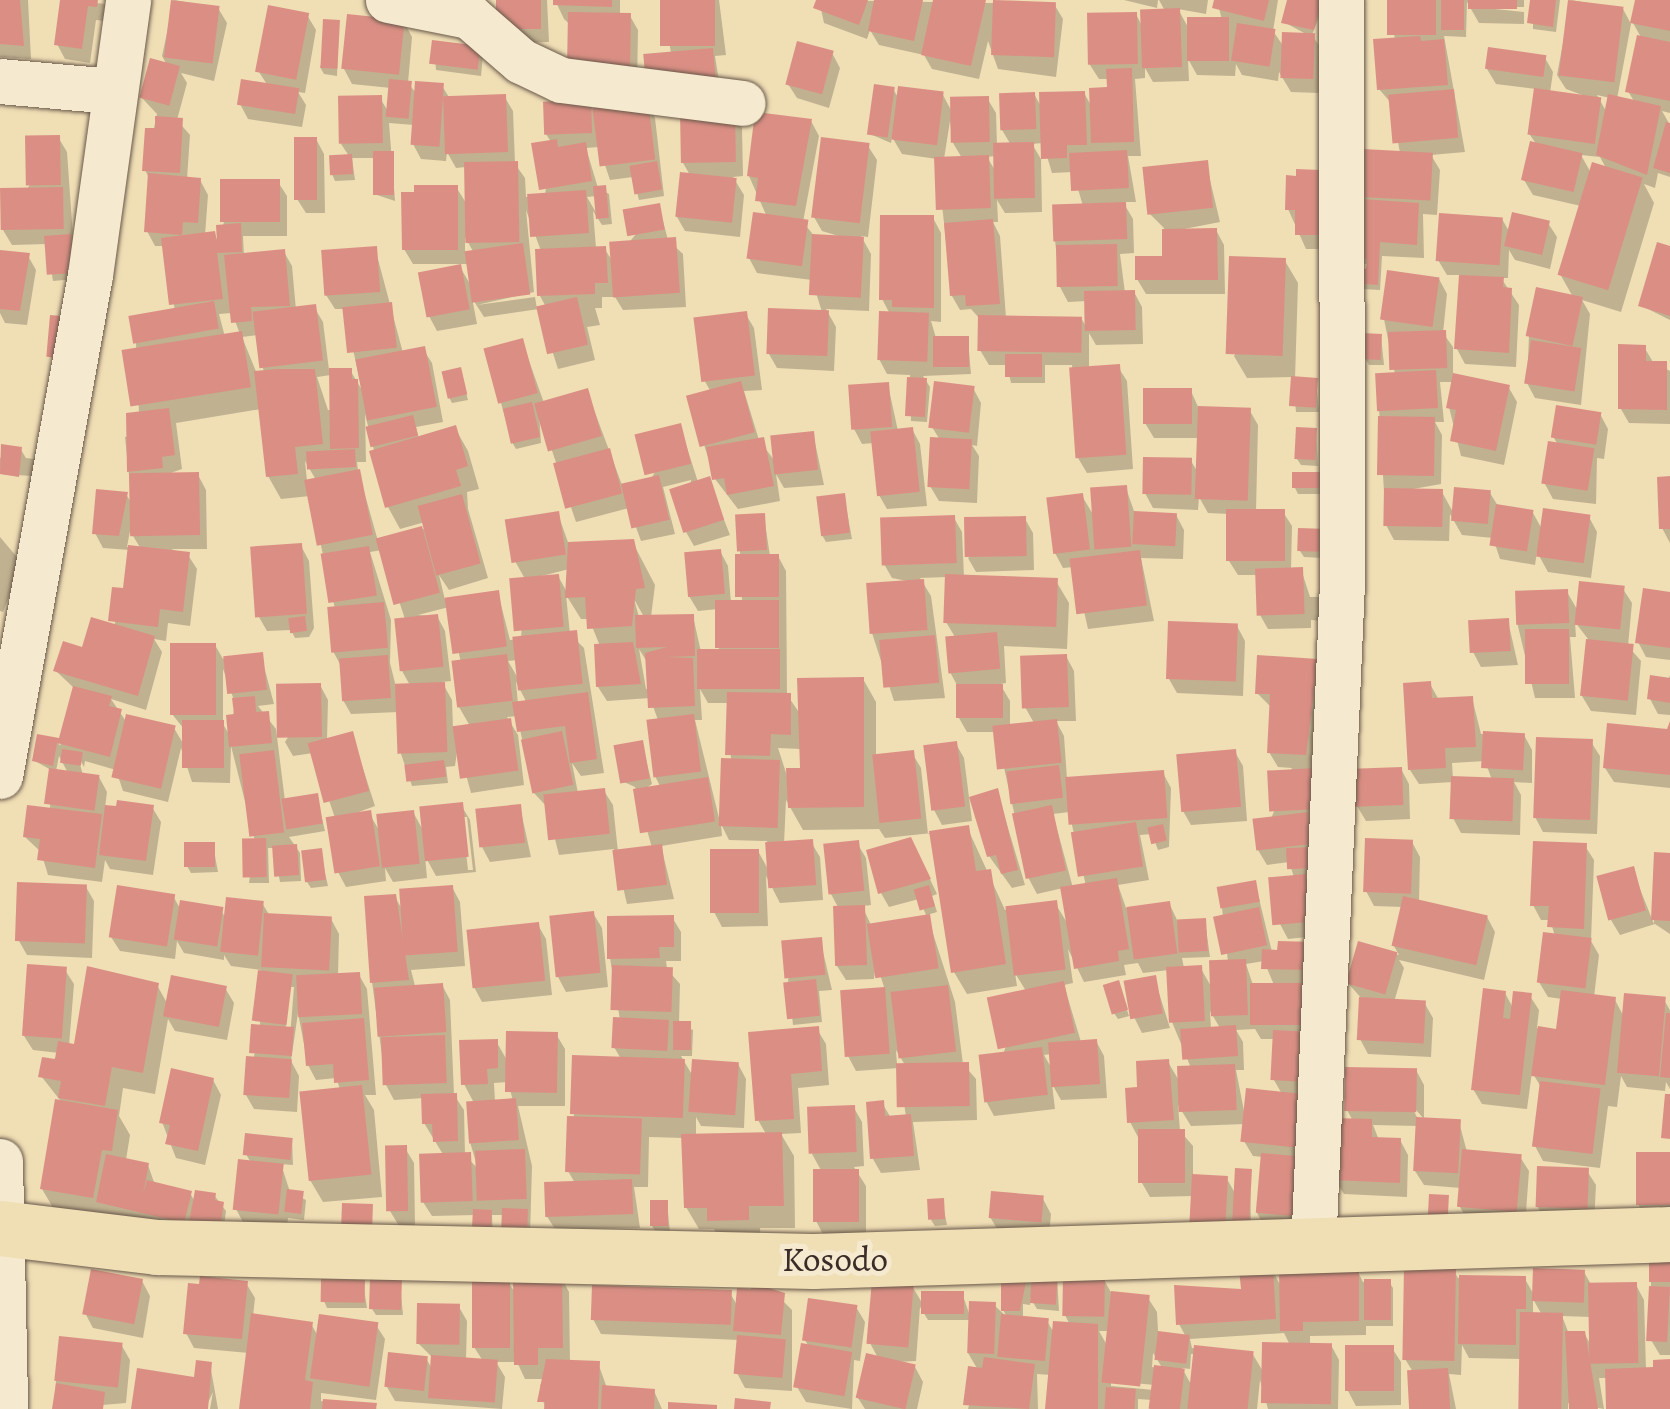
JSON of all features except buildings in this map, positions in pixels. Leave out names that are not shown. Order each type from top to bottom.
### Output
[{"type":"main road","name":"Kosodo","points":[[2,1228],[157,1246],[814,1261],[1312,1250],[1670,1234]]},
{"type":"street","points":[[0,776],[90,275],[112,91],[128,0]]},
{"type":"street","points":[[388,0],[468,16],[521,61],[562,80],[743,103]]},
{"type":"street","points":[[1312,1250],[1342,583],[1341,0]]},
{"type":"street","points":[[0,81],[112,91]]},
{"type":"street","points":[[0,1162],[4,1409]]}]
